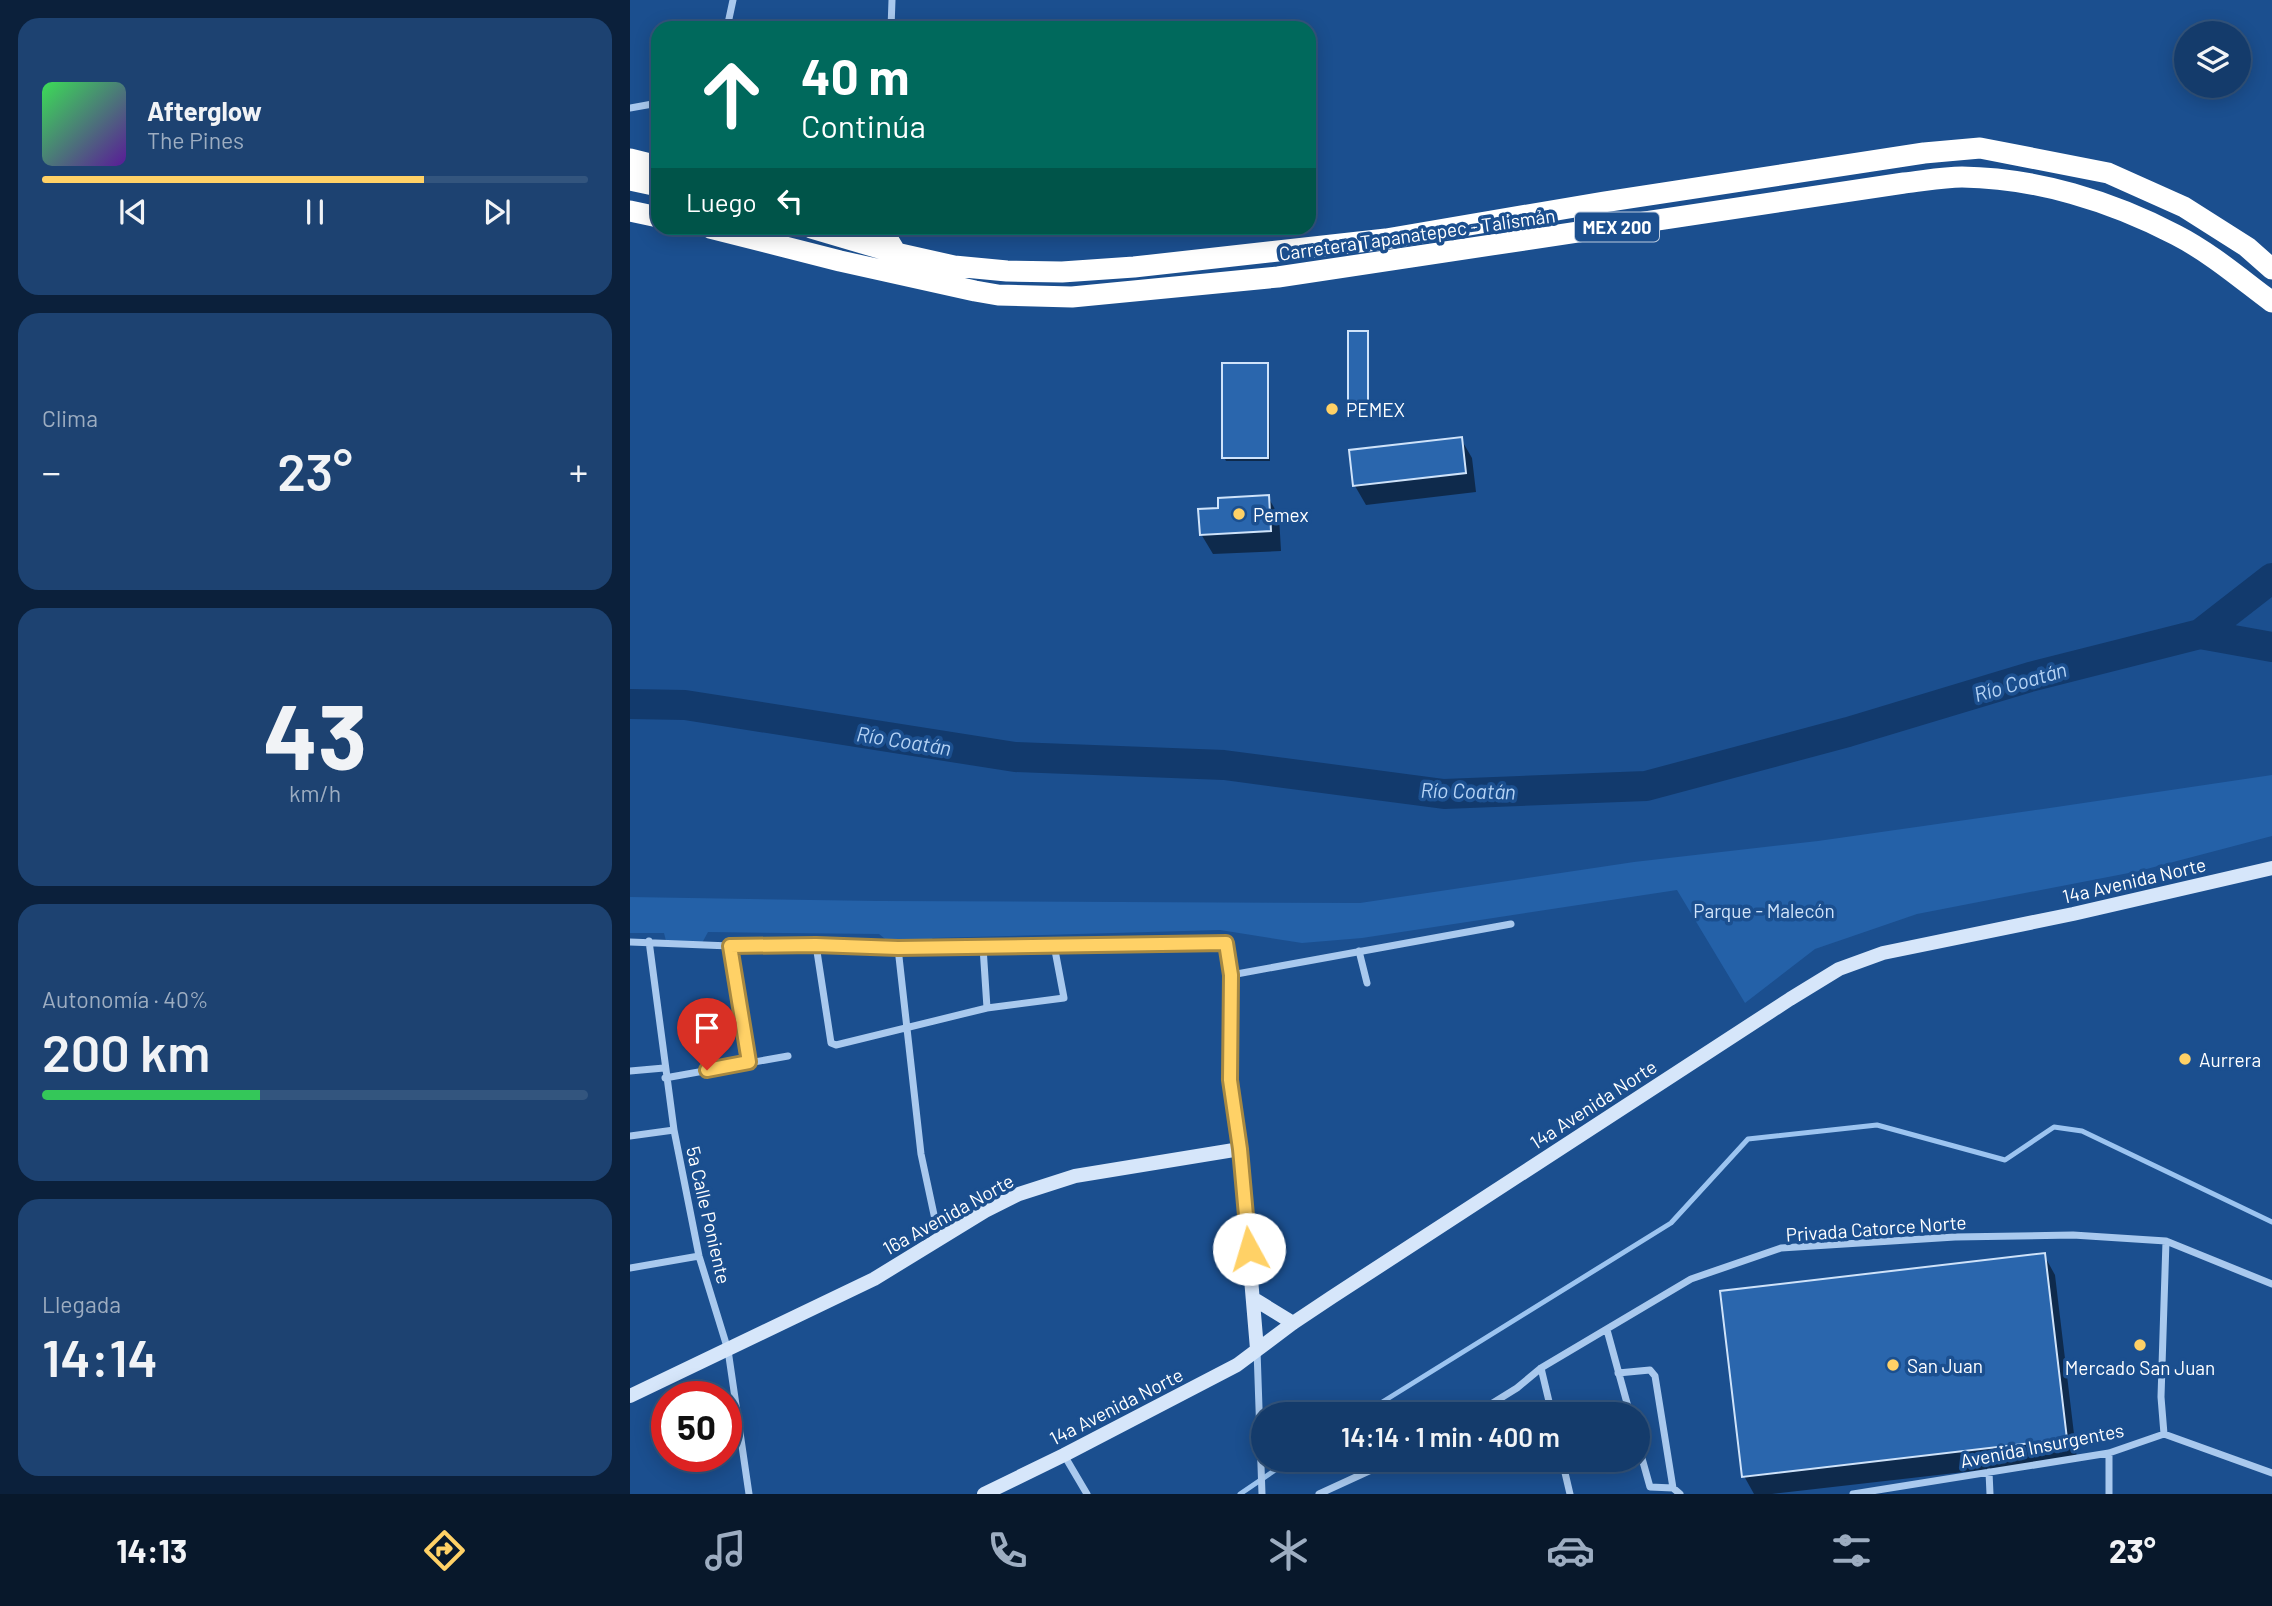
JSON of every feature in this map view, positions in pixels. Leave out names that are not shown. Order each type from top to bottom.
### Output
[{"type":"highway","name":"Carretera Tapanatepec - Talismán","points":[[835,235],[954,266],[1062,272],[1134,267],[1386,239],[1604,202],[1924,153],[1980,148],[2108,173],[2184,207],[2247,247],[2272,269]]},
{"type":"highway","points":[[630,159],[651,164]]},
{"type":"highway","name":"Carretera Tapanatepec - Talismán","points":[[737,235],[932,283],[998,295],[1044,298],[1136,292],[1279,277],[1904,183],[1961,177],[2016,181],[2068,192],[2121,211],[2176,235],[2224,265],[2272,302]]},
{"type":"highway","points":[[630,180],[651,184]]},
{"type":"highway","points":[[630,211],[651,216]]},
{"type":"highway","points":[[885,235],[896,253]]},
{"type":"main road","name":"14a Avenida Norte","points":[[984,1494],[1237,1365],[1293,1323],[1790,999],[1839,970],[1883,953],[2073,914],[2272,868]]},
{"type":"main road","points":[[1240,1149],[1257,1349]]},
{"type":"main road","name":"16a Avenida Norte","points":[[630,1396],[874,1279],[985,1210],[1019,1194],[1075,1176],[1240,1149]]},
{"type":"main road","points":[[1254,1299],[1293,1323]]},
{"type":"street","points":[[728,21],[733,0]]},
{"type":"street","points":[[891,21],[892,0]]},
{"type":"street","points":[[630,108],[651,104]]},
{"type":"street","points":[[1231,975],[1511,924]]},
{"type":"street","points":[[630,942],[898,948],[1226,943],[1231,975],[1230,1080],[1240,1149]]},
{"type":"street","name":"5a Calle Poniente","points":[[649,942],[674,1130],[699,1256],[728,1350],[749,1494]]},
{"type":"street","points":[[816,945],[831,1043],[836,1045],[987,1008],[1064,998],[1054,944]]},
{"type":"street","points":[[730,946],[749,1062]]},
{"type":"street","points":[[983,947],[987,1008]]},
{"type":"street","points":[[898,948],[921,1154],[939,1239]]},
{"type":"street","points":[[1359,951],[1367,983]]},
{"type":"street","points":[[665,1078],[788,1056]]},
{"type":"street","points":[[630,1070],[664,1068]]},
{"type":"street","points":[[630,1136],[674,1130]]},
{"type":"street","name":"Privada Catorce Norte","points":[[1494,1402],[1541,1368],[1692,1279],[1781,1248],[1955,1237],[2073,1235],[2166,1241],[2272,1284]]},
{"type":"street","points":[[2166,1241],[2161,1397],[2164,1434],[2272,1472]]},
{"type":"street","points":[[630,1268],[699,1256]]},
{"type":"street","points":[[1607,1331],[1626,1402]]},
{"type":"street","points":[[1257,1349],[1262,1494]]},
{"type":"street","points":[[1541,1368],[1549,1402]]},
{"type":"street","points":[[1618,1373],[1643,1369],[1650,1370],[1655,1376],[1673,1488]]},
{"type":"street","name":"Avenida Insurgentes","points":[[1853,1494],[2109,1453],[2164,1434]]},
{"type":"street","points":[[2109,1453],[2109,1494]]},
{"type":"street","points":[[1064,1455],[1087,1494]]},
{"type":"street","points":[[1319,1494],[1367,1472]]},
{"type":"street","points":[[1565,1472],[1570,1494]]},
{"type":"street","points":[[1646,1472],[1650,1487],[1673,1488],[1680,1494]]},
{"type":"street","points":[[1989,1472],[1990,1494]]},
{"type":"green space","name":"Parque - Malecón","points":[[2272,775],[2272,836],[2139,871],[1917,914],[1815,949],[1745,1003],[1677,890],[1362,938],[1302,943],[1220,930],[933,938],[918,946],[905,948],[893,944],[879,934],[708,932],[702,943],[666,941],[664,933],[630,933],[630,897],[1360,903],[1634,862],[1818,841]]},
{"type":"building","points":[[1348,331],[1368,331],[1368,402],[1348,401]]},
{"type":"building","points":[[1222,363],[1268,363],[1268,458],[1222,458]]},
{"type":"building","points":[[1462,437],[1466,473],[1353,486],[1349,450]]},
{"type":"building","points":[[1269,495],[1271,531],[1200,535],[1198,509],[1218,508],[1218,498]]},
{"type":"building","name":"San Juan","points":[[2045,1253],[2067,1439],[1742,1477],[1720,1291]]},
{"type":"waterway","name":"Río Coatán","points":[[630,704],[685,705],[1015,757],[1224,765],[1444,794],[1646,786],[1848,732],[2030,677],[2200,634],[2272,578]]},
{"type":"waterway","points":[[2200,634],[2272,647]]},
{"type":"waterway","points":[[1382,1402],[1671,1223],[1748,1139],[1877,1125],[2005,1160],[2054,1127],[2082,1131],[2272,1222]]},
{"type":"waterway","points":[[1240,1494],[1272,1472]]},
{"type":"place","name":"PEMEX","points":[[1332,409]]},
{"type":"place","name":"Pemex","points":[[1239,514]]},
{"type":"place","name":"Aurrera","points":[[2185,1059]]},
{"type":"place","name":"Mercado San Juan","points":[[2140,1345]]},
{"type":"place","name":"San Juan","points":[[1893,1365]]},
{"type":"route","points":[[707,1070],[749,1062],[730,946],[898,948],[1226,943],[1231,975],[1230,1080],[1240,1149],[1249,1249]]}]
